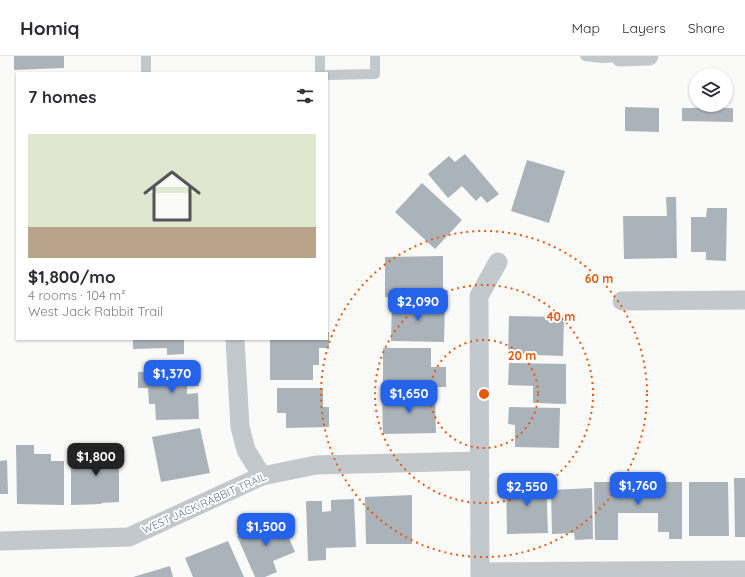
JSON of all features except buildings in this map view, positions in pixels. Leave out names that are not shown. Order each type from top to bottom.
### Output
[{"type":"street","points":[[620,57],[649,56]]},
{"type":"street","points":[[498,262],[479,296],[480,574],[745,570]]},
{"type":"street","points":[[622,301],[745,300]]},
{"type":"street","points":[[236,340],[240,427],[246,450],[262,476]]},
{"type":"street","name":"WEST JACK RABBIT TRAIL","points":[[0,540],[129,537],[262,476],[316,465],[479,461]]},
{"type":"lane","points":[[146,56],[146,72]]},
{"type":"lane","points":[[320,56],[320,72]]},
{"type":"lane","points":[[328,75],[375,74],[375,56]]},
{"type":"lane","points":[[585,56],[602,58],[620,57]]}]
